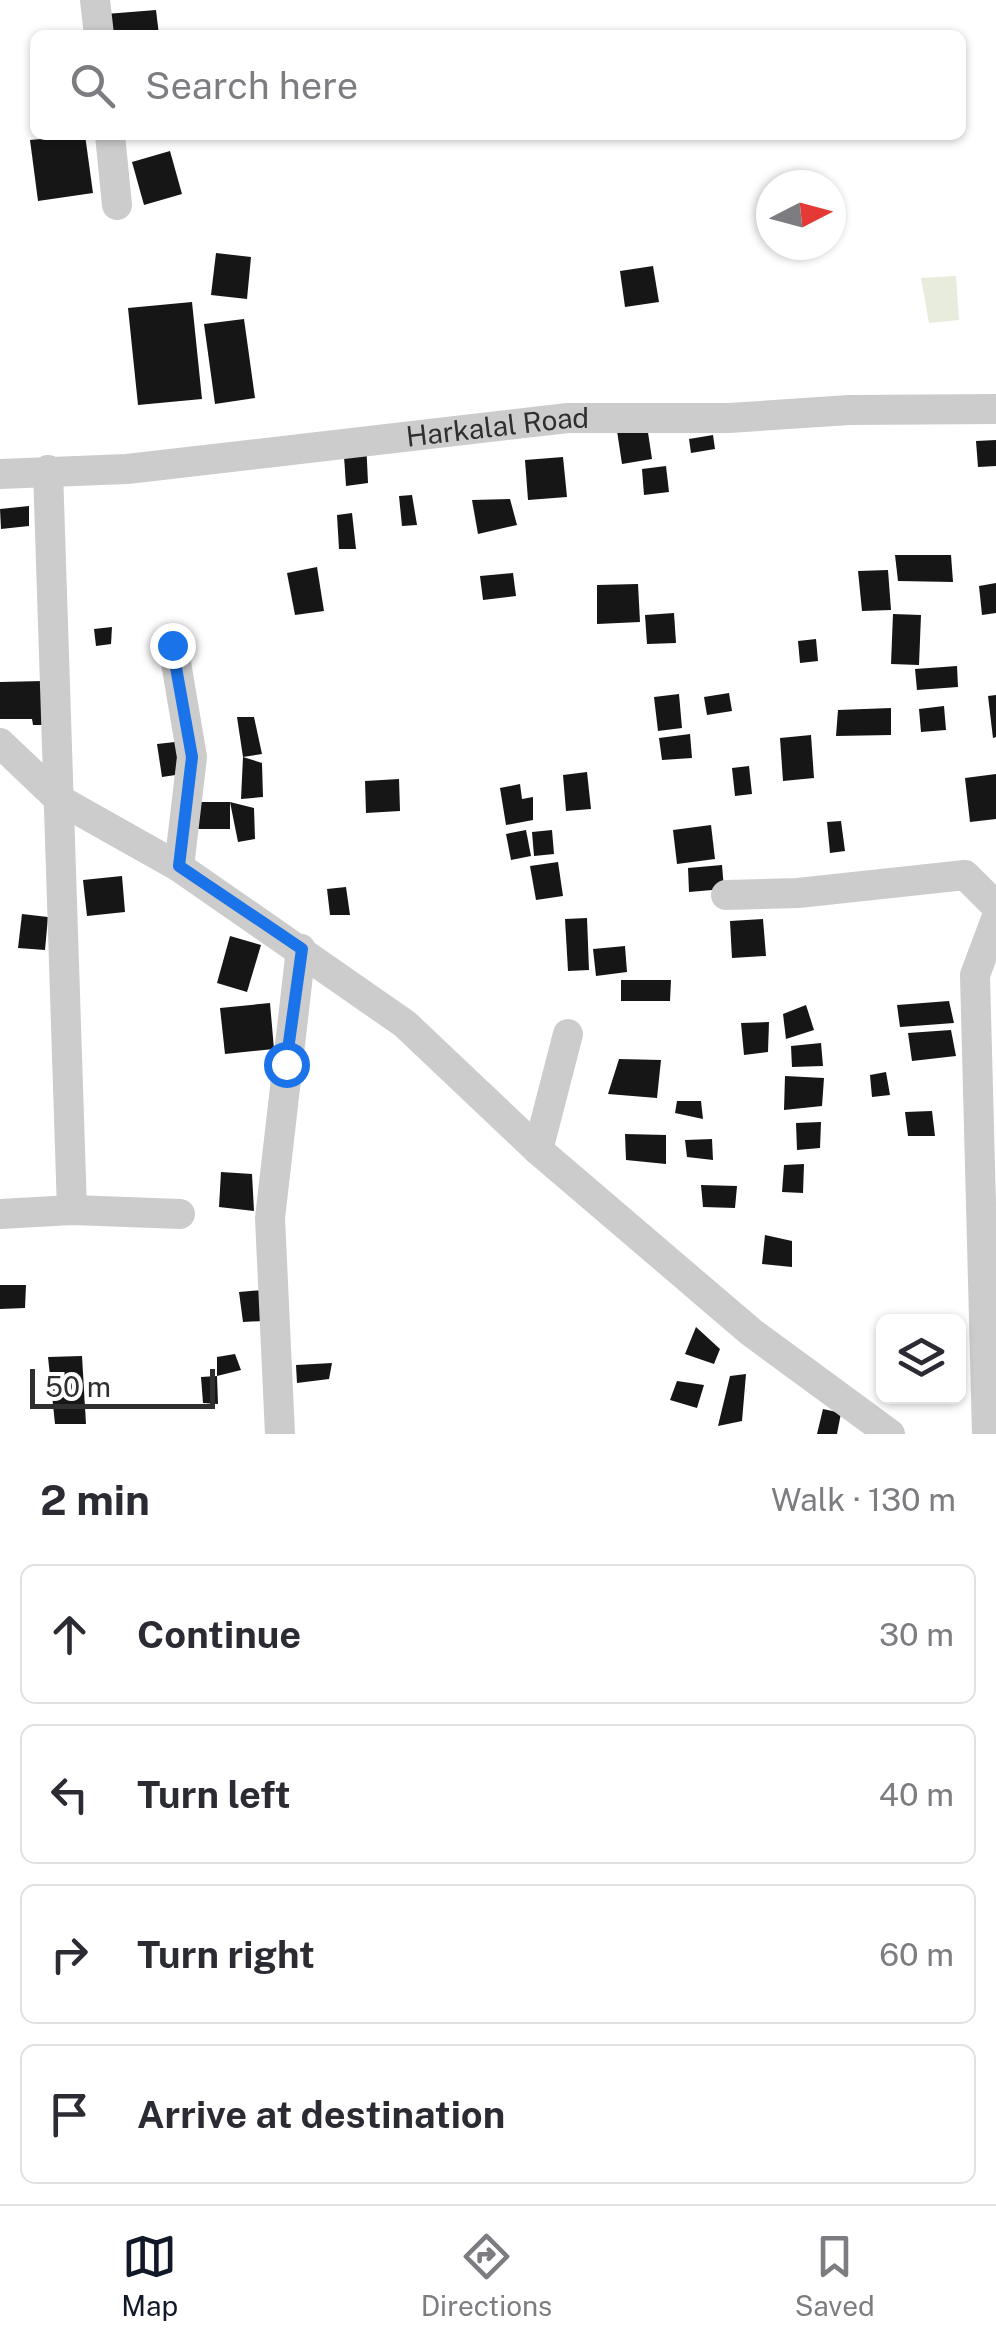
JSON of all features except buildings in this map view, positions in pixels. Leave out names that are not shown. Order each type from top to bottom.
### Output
[{"type":"street","points":[[96,0],[99,30]]},
{"type":"street","points":[[110,140],[117,206]]},
{"type":"street","name":"Harkalal Road","points":[[0,474],[126,469],[568,418],[730,418],[849,410],[996,409]]},
{"type":"street","points":[[48,470],[72,1210]]},
{"type":"street","points":[[172,645],[192,757],[179,866]]},
{"type":"street","points":[[0,743],[60,800],[179,866],[405,1024],[538,1150],[751,1332],[890,1434]]},
{"type":"street","points":[[726,894],[798,892],[964,876],[996,906]]},
{"type":"street","points":[[986,1434],[990,1221],[976,975],[996,918]]},
{"type":"street","points":[[280,1434],[270,1218],[302,949]]},
{"type":"street","points":[[538,1150],[568,1034]]},
{"type":"street","points":[[0,1214],[72,1210],[180,1214]]},
{"type":"shaded area","points":[[956,276],[959,320],[929,323],[921,278]]},
{"type":"route","points":[[172,645],[192,757],[179,866],[302,949],[286,1064]]}]
